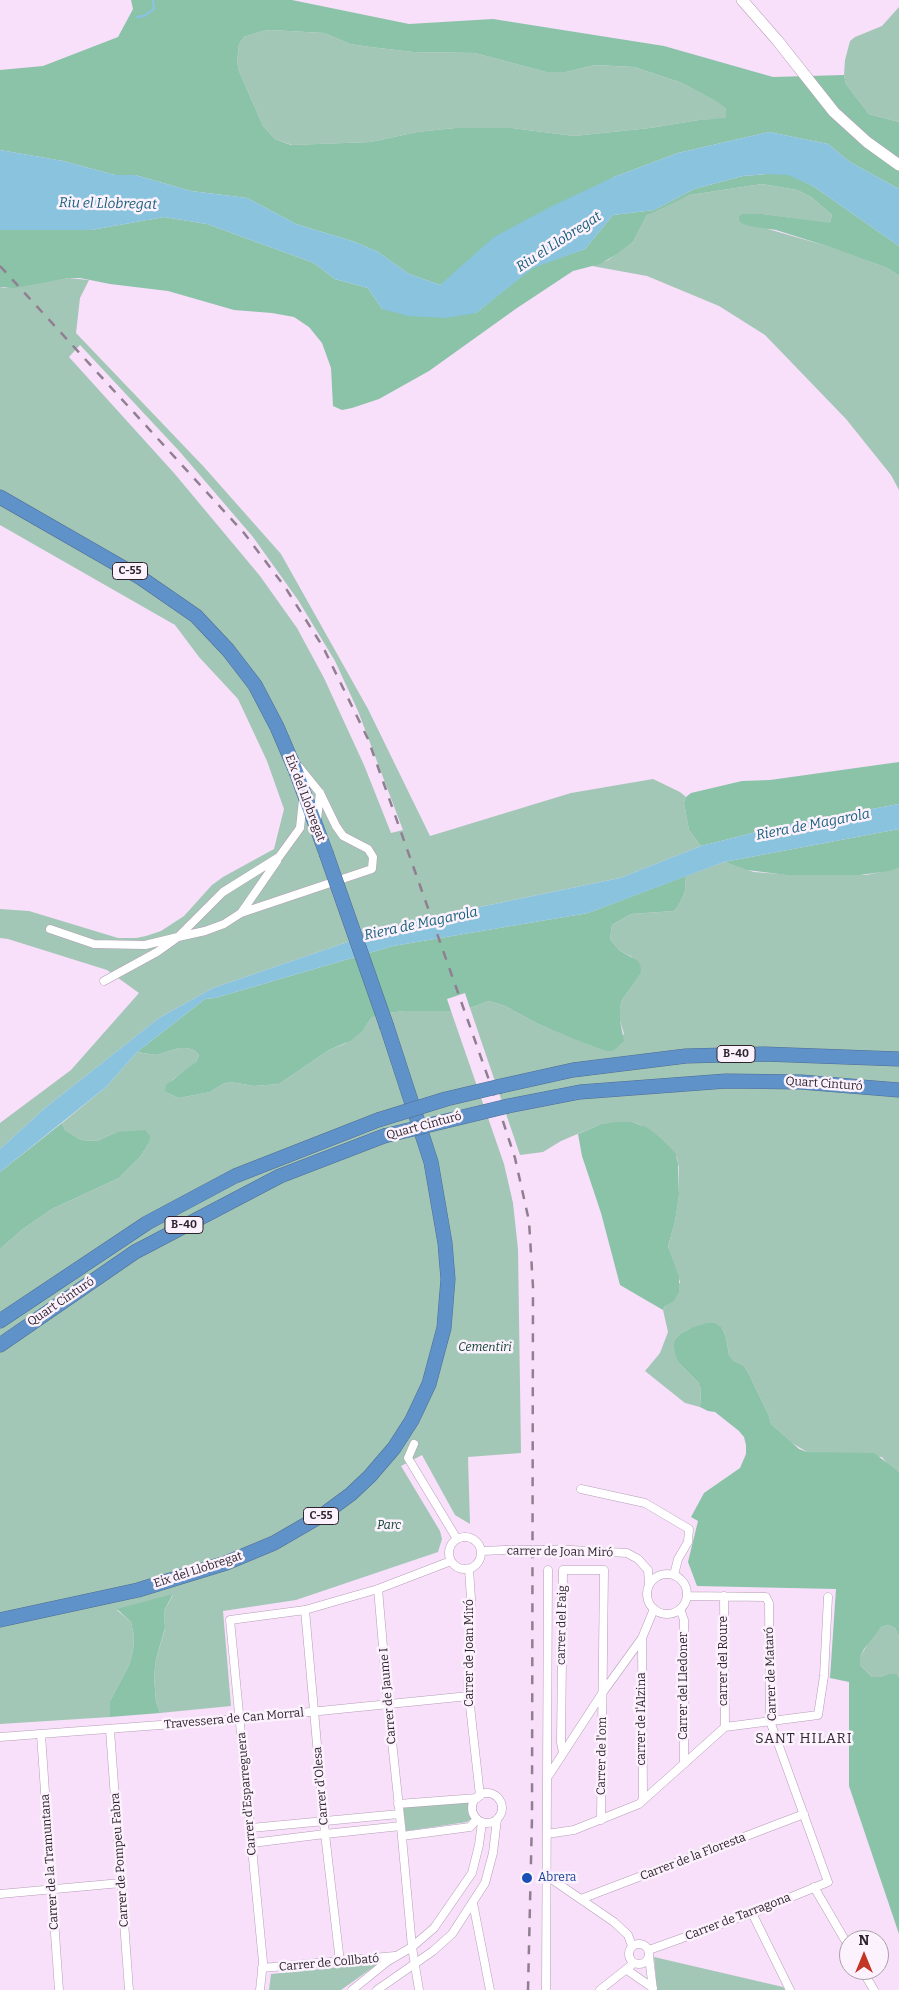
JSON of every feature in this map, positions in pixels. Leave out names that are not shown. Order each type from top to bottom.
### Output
[{"type":"highway","name":"Eix del Llobregat","points":[[0,497],[141,578],[196,616],[228,650],[255,685],[277,727],[304,792],[387,1026],[431,1162],[447,1257],[444,1328],[429,1384],[412,1420],[394,1448],[370,1476],[351,1494],[324,1514],[274,1543],[226,1563],[138,1590],[0,1620]]},
{"type":"highway","name":"Quart Cinturó","points":[[0,1321],[147,1224],[226,1181],[313,1144],[378,1120],[446,1099],[573,1070],[644,1060],[723,1054],[812,1055],[899,1059]]},
{"type":"highway","name":"Quart Cinturó","points":[[0,1344],[135,1252],[280,1176],[384,1136],[508,1106],[580,1092],[726,1081],[801,1082],[899,1090]]},
{"type":"highway","name":"Eix del Llobregat","points":[[0,1613],[181,1570],[232,1553],[256,1544],[287,1528],[350,1484],[377,1457],[390,1440],[410,1409],[427,1365],[439,1301],[441,1221]]},
{"type":"street","points":[[742,0],[777,40],[834,112],[867,142],[899,165]]},
{"type":"street","points":[[50,929],[94,944],[145,945],[218,926],[241,914],[372,869],[373,857],[368,850],[343,836],[336,826],[320,792],[290,756]]},
{"type":"street","points":[[241,914],[300,828],[304,792]]},
{"type":"street","points":[[300,828],[318,829],[320,792]]},
{"type":"street","points":[[104,981],[157,952],[178,937],[223,892],[279,857]]},
{"type":"street","points":[[414,1444],[408,1458],[457,1539]]},
{"type":"street","points":[[581,1490],[645,1503],[689,1529],[688,1542],[678,1559],[674,1575]]},
{"type":"street","points":[[462,1537],[474,1539],[482,1551],[478,1564],[469,1569],[461,1569],[451,1561],[449,1549],[457,1539],[462,1537]]},
{"type":"street","name":"carrer de Joan Miró","points":[[482,1551],[571,1550],[627,1554],[638,1558],[648,1570],[649,1584]]},
{"type":"street","points":[[305,1610],[378,1589],[451,1561]]},
{"type":"street","name":"Carrer de Joan Miró","points":[[469,1569],[469,1696],[478,1796]]},
{"type":"street","points":[[546,1990],[548,1570]]},
{"type":"street","name":"carrer del Faig","points":[[563,1752],[561,1743],[563,1570],[604,1570],[602,1692]]},
{"type":"street","points":[[662,1574],[674,1575],[684,1583],[687,1596],[680,1609],[667,1614],[654,1609],[647,1598],[649,1584],[662,1574]]},
{"type":"street","name":"Carrer de Jaume I","points":[[378,1589],[402,1836]]},
{"type":"street","name":"Carrer de Mataró","points":[[687,1596],[766,1597],[769,1603],[770,1721],[828,1882]]},
{"type":"street","name":"carrer del Roure","points":[[724,1596],[725,1727]]},
{"type":"street","points":[[547,1834],[574,1830],[638,1804],[725,1727],[818,1715],[824,1676],[828,1597]]},
{"type":"street","points":[[548,1775],[602,1692],[642,1638],[654,1609]]},
{"type":"street","name":"Carrer del Lledoner","points":[[680,1609],[684,1620],[684,1764]]},
{"type":"street","name":"Carrer d'Esparreguera","points":[[260,1990],[262,1968],[252,1843],[230,1620],[305,1610]]},
{"type":"street","name":"Carrer d'Olesa","points":[[305,1610],[325,1834],[340,1962]]},
{"type":"street","name":"carrer de l'Alzina","points":[[642,1638],[643,1800]]},
{"type":"street","name":"Carrer de l'om","points":[[601,1820],[602,1692]]},
{"type":"street","name":"Travessera de Can Morral","points":[[0,1737],[240,1719],[469,1696]]},
{"type":"street","name":"Carrer de Pompeu Fabra","points":[[110,1730],[129,1990]]},
{"type":"street","name":"Carrer de la Tramuntana","points":[[41,1735],[59,1990]]},
{"type":"street","points":[[377,1990],[433,1951],[452,1934],[485,1883],[493,1853],[497,1819],[501,1811],[500,1802],[489,1794],[398,1804]]},
{"type":"street","points":[[352,1990],[396,1956],[412,1947],[434,1928],[472,1873],[479,1845],[479,1820],[472,1810],[474,1801],[478,1796]]},
{"type":"street","points":[[250,1828],[400,1814]]},
{"type":"street","name":"Carrer de la Floresta","points":[[581,1899],[804,1814]]},
{"type":"street","points":[[419,1990],[412,1947],[402,1836],[470,1826],[479,1820],[490,1823],[497,1819]]},
{"type":"street","points":[[252,1843],[401,1826]]},
{"type":"street","points":[[547,1876],[614,1922],[628,1935],[632,1946],[628,1956],[634,1963]]},
{"type":"street","name":"Carrer de Tarragona","points":[[649,1953],[828,1882]]},
{"type":"street","points":[[0,1894],[121,1883]]},
{"type":"street","points":[[814,1887],[839,1930]]},
{"type":"street","points":[[473,1903],[490,1990]]},
{"type":"street","points":[[752,1913],[790,1990]]},
{"type":"street","points":[[632,1946],[641,1944],[649,1953],[653,1989]]},
{"type":"street","points":[[600,1990],[634,1963],[644,1963],[649,1953]]},
{"type":"street","name":"Carrer de Collbató","points":[[262,1968],[396,1956]]},
{"type":"street","points":[[627,1970],[653,1989]]},
{"type":"green space","points":[[131,0],[292,0],[409,24],[493,19],[664,46],[773,77],[844,75],[846,84],[869,114],[899,122],[899,189],[850,162],[828,144],[769,132],[678,153],[614,177],[440,285],[409,274],[378,252],[355,242],[296,224],[247,198],[191,191],[135,175],[115,175],[63,161],[0,150],[0,70],[43,66],[118,37],[133,9]],"holes":[[[262,31],[324,33],[350,44],[370,47],[413,52],[475,53],[546,72],[566,72],[595,65],[634,67],[682,83],[718,102],[726,109],[726,118],[574,136],[512,128],[455,128],[417,132],[371,142],[291,145],[275,139],[263,126],[239,71],[237,62],[239,44],[244,37]]]},
{"type":"green space","points":[[899,7],[899,122],[869,114],[846,84],[844,75],[845,60],[850,41],[882,26]]},
{"type":"green space","points":[[271,30],[324,33],[350,44],[413,52],[475,53],[546,72],[566,72],[595,65],[634,67],[682,83],[719,102],[726,109],[726,119],[699,120],[650,128],[574,136],[512,128],[455,128],[417,132],[371,142],[292,145],[275,139],[263,126],[239,71],[237,62],[239,44],[244,37]]},
{"type":"green space","points":[[788,174],[813,186],[899,246],[899,276],[887,268],[833,248],[776,230],[749,226],[741,223],[739,220],[739,216],[743,214],[763,214],[830,223],[832,215],[811,197],[797,190],[762,184],[690,195],[647,215],[633,242],[617,254],[600,264],[573,271],[517,308],[429,371],[379,399],[342,410],[333,406],[331,368],[322,343],[309,327],[294,317],[234,310],[168,291],[110,284],[80,278],[69,278],[14,288],[0,287],[0,230],[91,230],[164,217],[207,224],[314,263],[335,279],[368,288],[382,309],[476,313],[533,267],[585,249],[613,215],[654,210],[694,189],[743,176]]},
{"type":"green space","points":[[762,184],[797,190],[811,197],[832,215],[830,223],[825,223],[763,214],[768,229],[834,248],[887,268],[899,276],[899,490],[891,475],[846,419],[765,335],[719,306],[647,276],[592,266],[608,260],[633,242],[647,215],[654,210],[690,195]]},
{"type":"green space","points":[[69,278],[89,280],[80,298],[76,333],[204,467],[281,554],[368,709],[430,836],[571,793],[653,779],[680,792],[686,797],[684,803],[689,830],[701,846],[620,878],[441,915],[377,932],[213,988],[159,1018],[45,1108],[0,1149],[0,1123],[71,1070],[139,993],[107,970],[0,938],[0,909],[29,911],[118,938],[136,938],[161,931],[184,916],[212,885],[223,877],[274,849],[284,809],[267,761],[238,699],[199,657],[175,625],[0,525],[0,287],[4,288]],"holes":[[[80,345],[180,452],[253,537],[298,600],[335,661],[358,711],[403,830],[391,833],[364,765],[324,678],[297,628],[260,576],[174,473],[69,357]]]},
{"type":"green space","points":[[899,762],[899,804],[780,826],[701,846],[689,830],[684,803],[686,797],[691,793],[742,781],[770,780]]},
{"type":"green space","points":[[899,829],[899,868],[889,871],[860,875],[787,875],[747,870],[724,862]]},
{"type":"green space","points":[[724,862],[754,872],[793,875],[866,875],[899,868],[899,1472],[888,1465],[882,1457],[807,1452],[792,1443],[771,1424],[748,1372],[743,1365],[734,1361],[729,1355],[726,1337],[722,1328],[691,1328],[681,1333],[675,1339],[680,1364],[698,1382],[701,1390],[700,1407],[685,1403],[645,1371],[660,1353],[668,1332],[663,1310],[680,1282],[668,1246],[675,1222],[679,1195],[677,1158],[659,1136],[632,1122],[601,1124],[561,1141],[543,1152],[520,1155],[470,1008],[489,1001],[505,1006],[538,1024],[605,1051],[624,1034],[620,1021],[620,1007],[622,1000],[640,975],[632,957],[619,950],[610,939],[612,925],[631,914],[674,911],[685,891],[686,876]]},
{"type":"green space","points":[[686,876],[685,891],[674,911],[631,914],[612,925],[610,939],[619,950],[638,961],[641,968],[640,975],[622,1000],[620,1021],[624,1041],[613,1051],[605,1051],[574,1039],[538,1024],[505,1006],[489,1001],[470,1008],[465,993],[447,999],[451,1011],[403,1011],[382,1014],[371,1018],[363,1031],[350,1041],[329,1050],[279,1084],[254,1086],[231,1082],[223,1084],[210,1092],[179,1098],[165,1092],[166,1085],[196,1062],[199,1055],[194,1050],[187,1048],[179,1048],[156,1055],[137,1052],[205,999],[215,998],[393,946],[588,913]]},
{"type":"green space","points":[[403,1011],[451,1011],[504,1164],[513,1203],[518,1249],[521,1453],[468,1457],[470,1524],[455,1515],[422,1455],[401,1466],[440,1531],[442,1539],[438,1552],[296,1600],[223,1611],[231,1706],[160,1713],[156,1702],[154,1677],[156,1659],[165,1629],[164,1611],[173,1595],[117,1610],[131,1622],[134,1636],[133,1651],[129,1665],[110,1701],[110,1717],[0,1724],[0,1249],[23,1229],[52,1209],[119,1178],[140,1157],[149,1143],[117,1132],[97,1141],[81,1140],[65,1130],[62,1123],[106,1087],[137,1052],[156,1055],[179,1048],[187,1048],[194,1050],[199,1055],[191,1067],[172,1080],[165,1092],[179,1098],[210,1092],[223,1084],[231,1082],[254,1086],[279,1084],[329,1050],[344,1044],[363,1031],[371,1018],[382,1014]]},
{"type":"green space","points":[[632,1122],[646,1127],[659,1136],[675,1153],[678,1163],[679,1195],[675,1222],[668,1246],[679,1277],[679,1292],[674,1301],[665,1306],[663,1310],[620,1285],[601,1213],[582,1156],[578,1134],[601,1124]]},
{"type":"green space","points":[[62,1123],[65,1130],[81,1140],[97,1141],[117,1132],[145,1130],[150,1136],[149,1143],[140,1157],[119,1178],[52,1209],[23,1229],[0,1249],[0,1172]]},
{"type":"green space","points":[[707,1323],[715,1323],[722,1328],[726,1337],[729,1355],[734,1361],[743,1365],[748,1372],[771,1424],[799,1449],[807,1452],[874,1453],[899,1472],[899,1637],[895,1628],[888,1625],[881,1627],[864,1649],[860,1657],[860,1665],[872,1677],[897,1674],[899,1677],[899,1934],[849,1786],[849,1682],[830,1678],[836,1589],[697,1586],[688,1562],[698,1521],[691,1517],[704,1493],[740,1468],[746,1454],[744,1437],[739,1431],[715,1412],[700,1407],[701,1390],[698,1382],[680,1364],[676,1357],[675,1339],[681,1333],[691,1328]]},
{"type":"green space","points":[[173,1594],[164,1611],[165,1628],[156,1659],[154,1677],[156,1702],[160,1713],[110,1717],[110,1701],[129,1665],[133,1651],[134,1636],[131,1622],[117,1609]]},
{"type":"green space","points":[[888,1625],[895,1628],[899,1637],[899,1677],[897,1674],[888,1674],[872,1677],[860,1665],[860,1657],[874,1633],[881,1627]]},
{"type":"green space","points":[[468,1802],[471,1819],[467,1822],[406,1831],[403,1807]]},
{"type":"green space","points":[[654,1957],[783,1987],[785,1990],[657,1990]]},
{"type":"green space","points":[[379,1963],[341,1990],[269,1990],[271,1974]]},
{"type":"water","name":"Riu el Llobregat","points":[[769,132],[828,144],[850,162],[899,189],[899,246],[813,186],[788,175],[743,176],[694,189],[654,210],[613,215],[585,249],[533,268],[476,313],[446,318],[408,316],[382,309],[368,288],[335,279],[314,263],[207,224],[164,217],[91,230],[0,230],[0,150],[63,161],[115,175],[135,175],[191,191],[247,198],[296,224],[355,242],[378,252],[409,274],[440,285],[494,237],[550,207],[614,177],[678,153]]},
{"type":"water","name":"Riera de Magarola","points":[[899,804],[899,829],[724,862],[588,913],[393,946],[215,998],[205,999],[137,1052],[106,1087],[0,1172],[0,1149],[45,1108],[159,1018],[213,988],[377,932],[441,915],[620,878],[701,846],[780,826]]},
{"type":"waterway","points":[[137,17],[144,16],[154,9],[153,0]]},
{"type":"railway","points":[[0,266],[244,533],[285,587],[323,647],[368,739],[515,1158],[529,1221],[533,1287],[532,1818],[528,1990]]},
{"type":"place","name":"Abrera","points":[[527,1878]]},
{"type":"district","name":"SANT HILARI","points":[[804,1739]]},
{"type":"park label","name":"Cementiri","points":[[485,1348]]},
{"type":"park label","name":"Parc","points":[[389,1526]]}]
